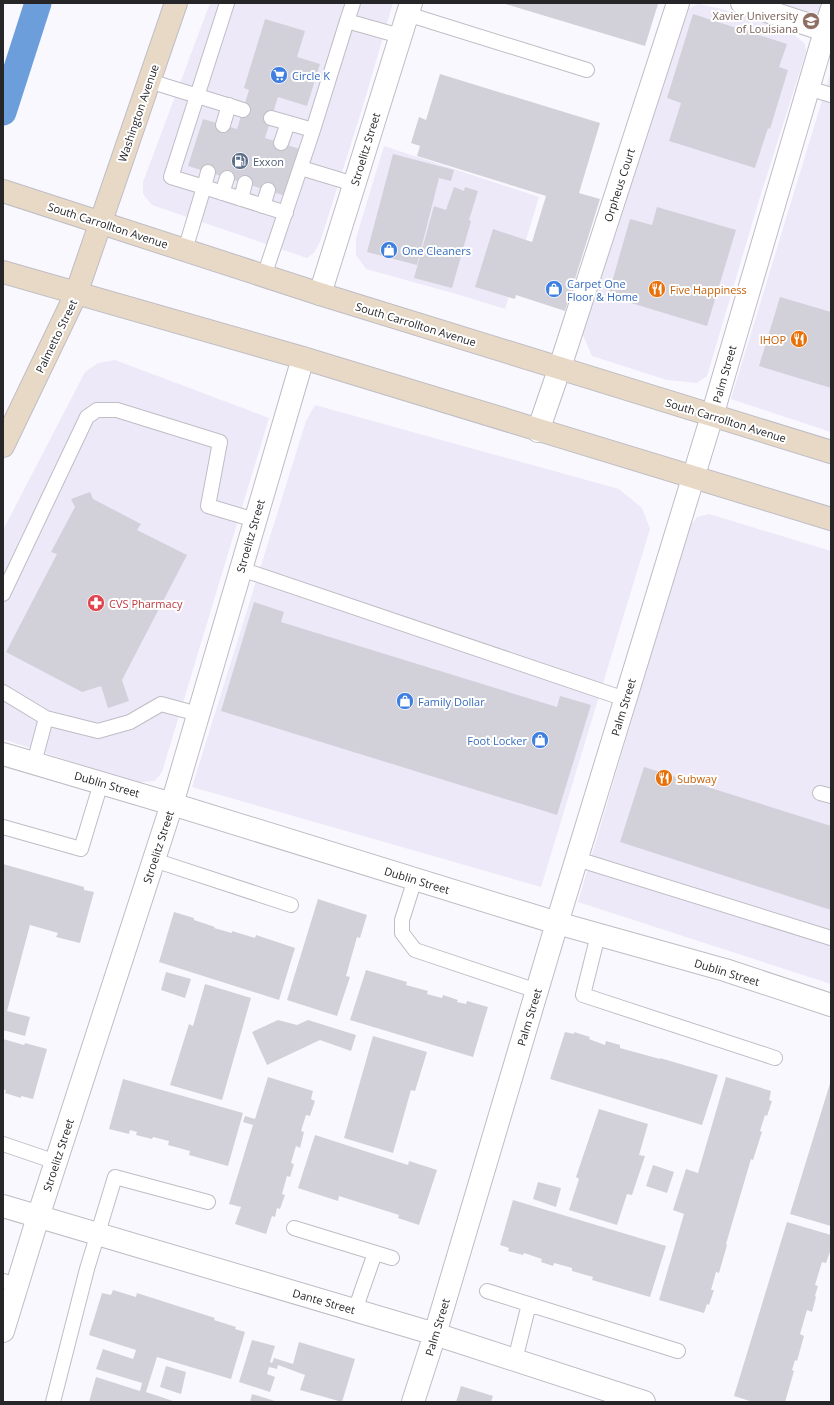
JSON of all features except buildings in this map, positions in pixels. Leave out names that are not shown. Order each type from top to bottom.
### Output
[{"type":"main road","name":"Washington Avenue","points":[[99,222],[176,3]]},
{"type":"main road","name":"South Carrollton Avenue","points":[[3,191],[320,294],[831,452]]},
{"type":"main road","name":"Palmetto Street","points":[[3,446],[76,294],[99,222]]},
{"type":"main road","points":[[3,272],[302,358],[692,478],[831,519]]},
{"type":"street","name":"Orpheus Court","points":[[538,431],[560,368],[678,3]]},
{"type":"street","points":[[742,3],[829,24]]},
{"type":"street","name":"Stroelitz Street","points":[[320,294],[409,8]]},
{"type":"street","name":"Palm Street","points":[[414,1402],[576,859],[712,416],[808,88],[829,24]]},
{"type":"street","name":"Stroelitz Street","points":[[3,1331],[10,1283],[38,1217],[172,804],[302,358]]},
{"type":"street","name":"Dublin Street","points":[[3,754],[172,804],[557,923],[724,970],[831,1004]]},
{"type":"street","name":"Dante Street","points":[[3,1206],[435,1334],[644,1402]]},
{"type":"lane","points":[[227,3],[171,177],[286,214]]},
{"type":"lane","points":[[264,276],[314,130],[353,3]]},
{"type":"lane","points":[[409,8],[587,70]]},
{"type":"lane","points":[[347,21],[400,36]]},
{"type":"lane","points":[[149,81],[243,110]]},
{"type":"lane","points":[[808,88],[831,96]]},
{"type":"lane","points":[[223,125],[229,105]]},
{"type":"lane","points":[[271,118],[314,130]]},
{"type":"lane","points":[[282,143],[288,123]]},
{"type":"lane","points":[[301,168],[354,184]]},
{"type":"lane","points":[[185,250],[208,172]]},
{"type":"lane","points":[[222,193],[227,178]]},
{"type":"lane","points":[[241,199],[245,183]]},
{"type":"lane","points":[[263,206],[268,190]]},
{"type":"lane","points":[[3,594],[87,417],[97,410],[117,410],[220,442],[208,506],[255,520]]},
{"type":"lane","points":[[241,569],[625,700]]},
{"type":"lane","points":[[3,692],[46,718],[98,731],[130,722],[161,704],[198,714]]},
{"type":"lane","points":[[34,763],[46,718]]},
{"type":"lane","points":[[3,827],[80,849],[101,783]]},
{"type":"lane","points":[[576,859],[831,938]]},
{"type":"lane","points":[[154,860],[291,905]]},
{"type":"lane","points":[[415,879],[402,920],[402,933],[416,950],[537,991]]},
{"type":"lane","points":[[598,935],[583,995],[775,1058]]},
{"type":"lane","points":[[3,1144],[56,1162]]},
{"type":"lane","points":[[53,1402],[87,1269],[116,1177],[208,1202]]},
{"type":"lane","points":[[294,1228],[392,1258]]},
{"type":"lane","points":[[355,1310],[375,1253]]},
{"type":"lane","points":[[486,1291],[678,1351]]},
{"type":"lane","points":[[515,1360],[530,1304]]},
{"type":"shaded area","points":[[210,3],[393,3],[362,109],[320,242],[314,253],[307,258],[152,205],[143,194],[143,182]]},
{"type":"shaded area","name":"Xavier University of Louisiana","points":[[737,3],[831,3],[825,30]]},
{"type":"shaded area","points":[[698,4],[722,9],[790,31],[805,44],[806,52],[760,197],[707,376],[697,383],[667,380],[592,356],[582,333],[686,10]]},
{"type":"shaded area","points":[[831,71],[831,432],[731,399]]},
{"type":"shaded area","points":[[384,146],[539,197],[505,309],[366,269],[356,255],[356,238]]},
{"type":"shaded area","points":[[115,360],[269,418],[162,772],[155,781],[135,783],[3,739],[3,530],[85,372],[98,363]]},
{"type":"shaded area","points":[[315,405],[619,489],[642,508],[650,529],[541,887],[192,787],[306,421]]},
{"type":"shaded area","points":[[709,514],[831,551],[831,984],[578,902],[688,529],[697,517]]},
{"type":"waterway","points":[[3,112],[38,3]]},
{"type":"place","name":"Xavier University of Louisiana","points":[[811,21]]},
{"type":"place","name":"Circle K","points":[[279,75]]},
{"type":"place","name":"Exxon","points":[[240,161]]},
{"type":"place","name":"One Cleaners","points":[[389,250]]},
{"type":"place","name":"Carpet One Floor & Home","points":[[554,289]]},
{"type":"place","name":"Five Happiness","points":[[657,289]]},
{"type":"place","name":"IHOP","points":[[799,339]]},
{"type":"place","name":"CVS Pharmacy","points":[[96,603]]},
{"type":"place","name":"Family Dollar","points":[[405,701]]},
{"type":"place","name":"Foot Locker","points":[[540,740]]},
{"type":"place","name":"Subway","points":[[664,778]]}]
